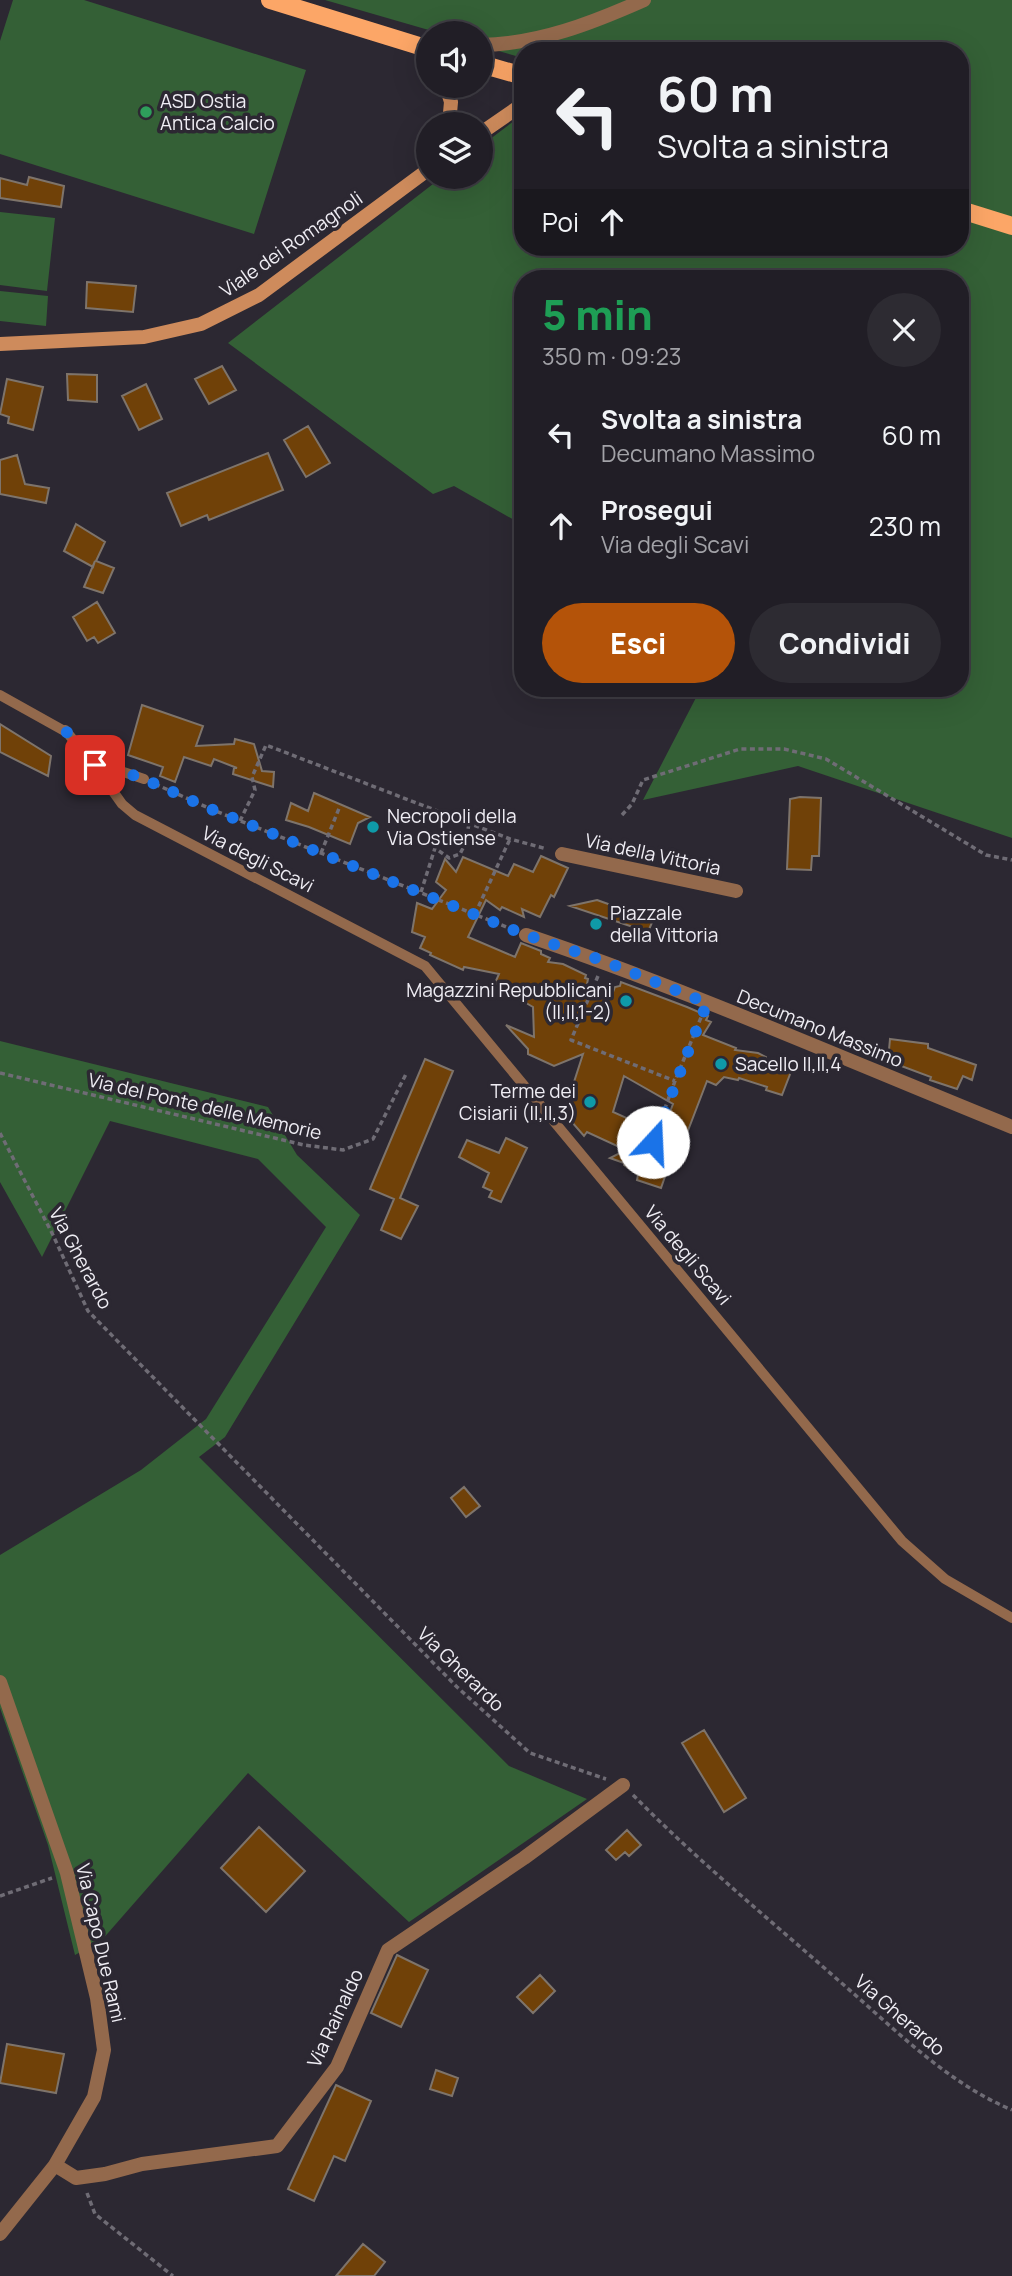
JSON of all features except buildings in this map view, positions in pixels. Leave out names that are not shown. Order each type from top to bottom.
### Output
[{"type":"main road","points":[[270,0],[416,46]]},
{"type":"main road","points":[[493,67],[514,73]]},
{"type":"main road","points":[[493,125],[514,110]]},
{"type":"main road","name":"Viale dei Romagnoli","points":[[0,344],[144,337],[201,324],[227,313],[268,288],[416,179]]},
{"type":"main road","points":[[969,213],[1012,226]]},
{"type":"street","points":[[516,42],[570,30],[644,0]]},
{"type":"street","points":[[493,45],[514,42]]},
{"type":"street","name":"Via della Vittoria","points":[[562,854],[736,891]]},
{"type":"street","name":"Decumano Massimo","points":[[526,935],[604,961],[1012,1127]]},
{"type":"street","name":"Via Capo Due Rami","points":[[0,1682],[67,1873],[97,1998],[104,2050],[94,2097],[55,2165],[0,2234]]},
{"type":"street","name":"Via Rainaldo","points":[[86,2176],[142,2164],[277,2146],[337,2067],[388,1950],[524,1858],[623,1786]]},
{"type":"street","points":[[55,2165],[76,2178],[86,2176]]},
{"type":"lane","name":"Via degli Scavi","points":[[0,695],[65,730],[106,766],[144,779]]},
{"type":"lane","name":"Via degli Scavi","points":[[65,730],[95,765],[121,804],[135,815],[425,965],[902,1541],[945,1579],[1012,1618]]},
{"type":"path","points":[[240,821],[255,790],[252,777],[266,745],[510,839],[562,854]]},
{"type":"path","points":[[622,814],[632,804],[643,780],[740,749],[784,749],[826,759],[985,855],[1012,859]]},
{"type":"path","points":[[144,779],[240,821],[526,935]]},
{"type":"path","points":[[321,853],[340,806]]},
{"type":"path","points":[[421,892],[435,848],[449,858],[460,854],[466,842],[469,823]]},
{"type":"path","points":[[475,914],[510,839]]},
{"type":"path","points":[[604,961],[571,1040],[675,1081]]},
{"type":"path","points":[[641,1173],[707,1003]]},
{"type":"path","name":"Via del Ponte delle Memorie","points":[[0,1073],[304,1145],[343,1150],[373,1139],[406,1074]]},
{"type":"path","name":"Via Gherardo","points":[[0,1133],[53,1235],[88,1311],[457,1687],[530,1752],[623,1786],[677,1839],[946,2073],[997,2104],[1012,2110]]},
{"type":"path","points":[[0,1896],[67,1873]]},
{"type":"path","points":[[86,2176],[87,2193],[95,2214],[173,2276]]},
{"type":"green space","name":"ASD Ostia Antica Calcio","points":[[13,0],[84,0],[306,70],[254,234],[0,154],[0,41]]},
{"type":"green space","points":[[325,0],[1012,0],[1012,838],[798,766],[643,800],[696,697],[969,697],[969,270],[514,270],[514,520],[454,486],[433,494],[228,343],[427,189],[493,189],[493,137],[514,121],[514,256],[969,256],[969,42],[514,42],[514,55],[493,49],[493,21],[416,21],[416,26]]},
{"type":"green space","points":[[0,212],[55,218],[47,291],[0,285]]},
{"type":"green space","points":[[0,291],[48,296],[46,326],[0,321]]},
{"type":"green space","points":[[0,1041],[268,1107],[297,1155],[360,1215],[225,1437],[199,1457],[509,1766],[587,1799],[409,1922],[248,1773],[101,1941],[75,1955],[48,1845],[0,1708],[0,1555],[141,1470],[206,1419],[326,1227],[258,1159],[110,1121],[42,1257],[0,1182]]},
{"type":"place","name":"ASD Ostia Antica Calcio","points":[[146,112]]},
{"type":"place","name":"Necropoli della Via Ostiense","points":[[373,827]]},
{"type":"place","name":"Piazzale della Vittoria","points":[[596,924]]},
{"type":"place","name":"Magazzini Repubblicani (II,II,1-2)","points":[[626,1001]]},
{"type":"place","name":"Sacello II,II,4","points":[[721,1064]]},
{"type":"place","name":"Terme dei Cisiarii (II,II,3)","points":[[590,1102]]},
{"type":"route","points":[[95,765],[65,730],[106,766],[144,779],[213,810],[526,935],[604,961],[707,1003],[653,1142]]}]
